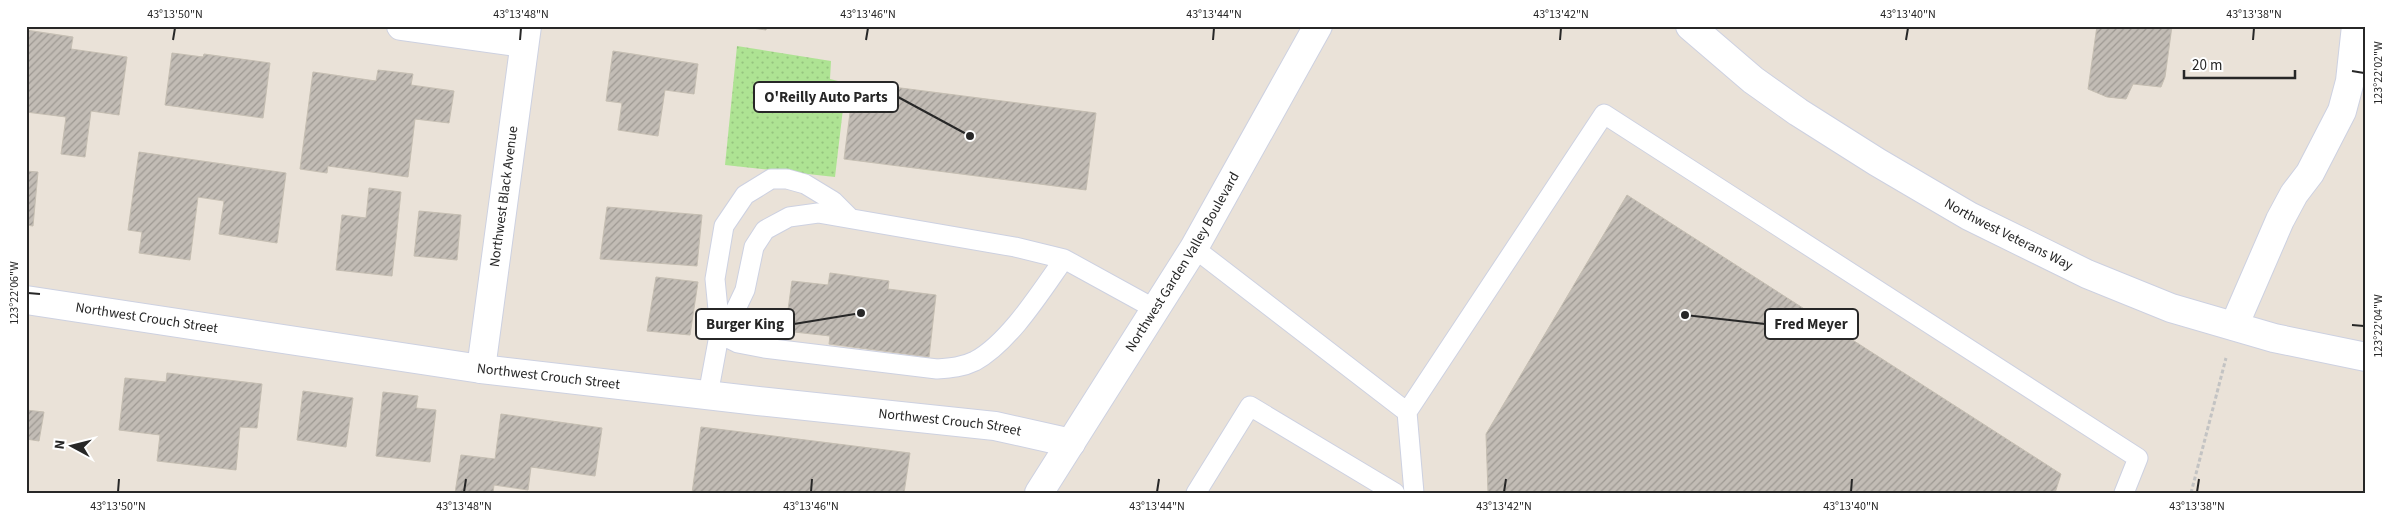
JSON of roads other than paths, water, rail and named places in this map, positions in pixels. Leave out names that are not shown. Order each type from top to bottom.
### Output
[{"type":"street","points":[[401,26],[525,34]]},
{"type":"street","name":"Northwest Garden Valley Boulevard","points":[[1039,493],[1194,248],[1318,26]]},
{"type":"street","name":"Northwest Veterans Way","points":[[1690,26],[1753,80],[1798,112],[1977,220],[2095,278],[2171,308],[2274,338],[2366,357]]},
{"type":"street","points":[[2234,326],[2280,220],[2294,194],[2310,173],[2342,111],[2350,81],[2356,26]]},
{"type":"street","name":"Northwest Black Avenue","points":[[481,368],[525,34]]},
{"type":"street","name":"Northwest Crouch Street","points":[[26,300],[481,368],[995,426],[1071,443]]},
{"type":"lane","points":[[1414,493],[1407,412],[1604,114],[2138,458],[2124,493]]},
{"type":"lane","points":[[708,395],[720,330],[715,279],[724,226],[745,195],[771,179],[787,179],[805,184],[833,201],[850,218]]},
{"type":"lane","points":[[720,330],[735,311],[745,290],[754,247],[765,230],[789,217],[818,213],[1015,246],[1064,259],[1155,309]]},
{"type":"lane","points":[[1194,248],[1407,412]]},
{"type":"lane","points":[[720,330],[728,338],[738,343],[764,348],[937,369],[960,367],[989,352],[1031,307],[1064,259]]},
{"type":"lane","points":[[1196,493],[1250,406],[1395,493]]},
{"type":"place","name":"O'Reilly Auto Parts","points":[[970,136]]},
{"type":"place","name":"Burger King","points":[[861,313]]},
{"type":"place","name":"Fred Meyer","points":[[1685,315]]}]
